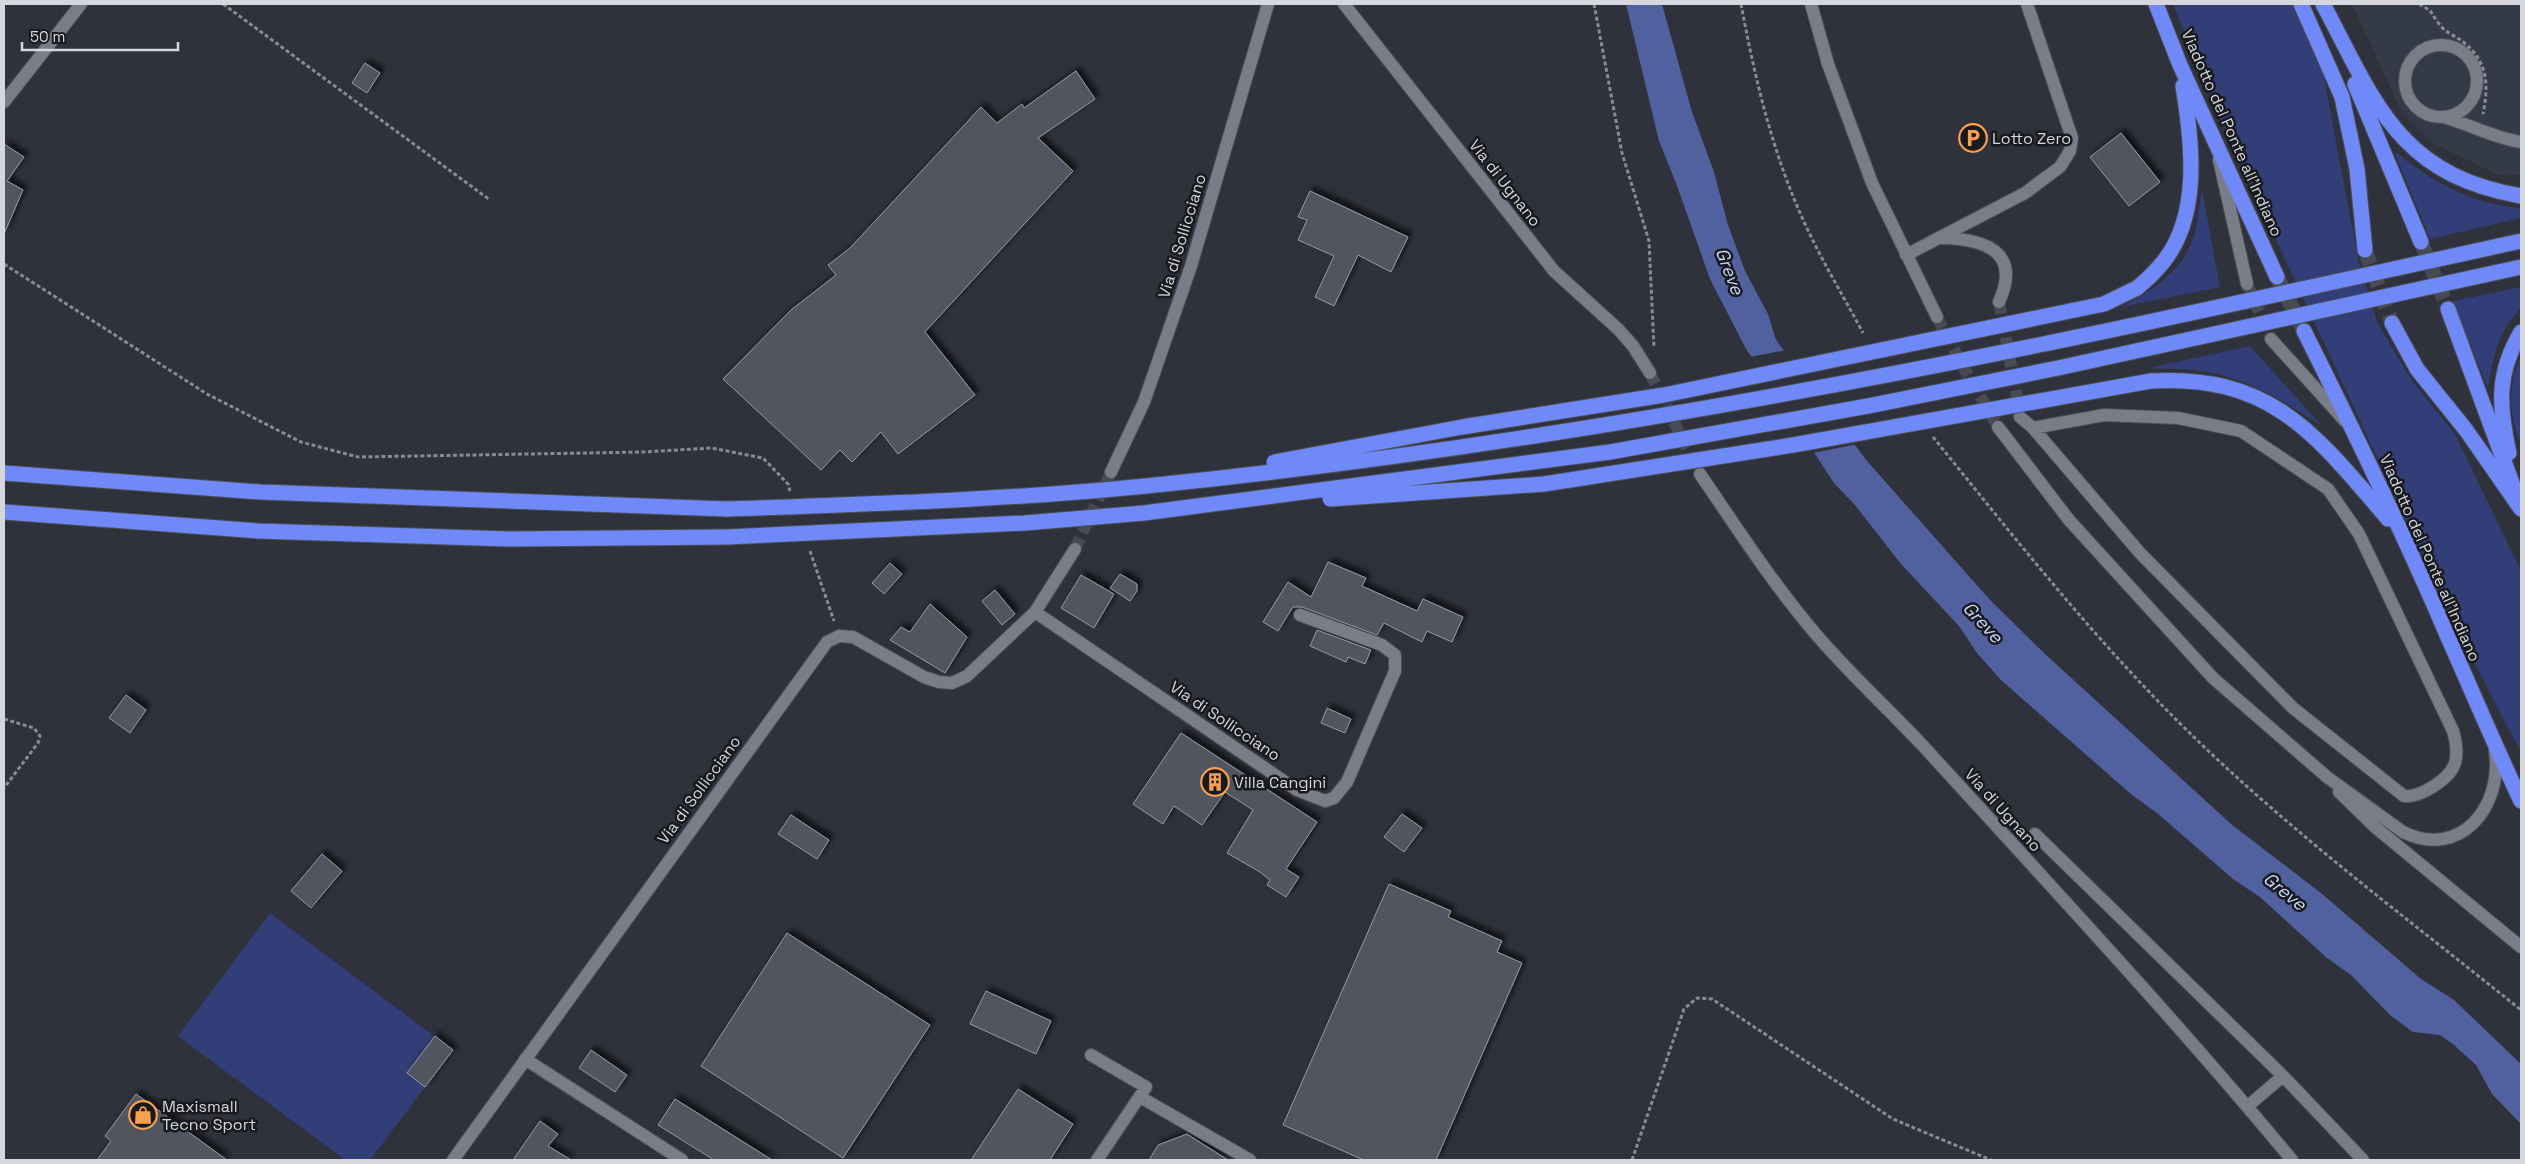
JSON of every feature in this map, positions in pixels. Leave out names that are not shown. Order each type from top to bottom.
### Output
[{"type":"highway","name":"Viadotto del Ponte all'Indiano","points":[[2156,4],[2180,65],[2277,276]]},
{"type":"highway","points":[[2301,4],[2342,97],[2357,169],[2365,250]]},
{"type":"highway","points":[[2322,4],[2372,97],[2400,136],[2423,157],[2454,175],[2475,184],[2521,196]]},
{"type":"highway","points":[[2322,4],[2421,242]]},
{"type":"highway","points":[[1142,486],[1462,427],[1664,395],[2104,304],[2137,288],[2165,261],[2176,242],[2183,220],[2192,175],[2190,125],[2180,65]]},
{"type":"highway","points":[[4,474],[260,492],[727,509],[878,504],[1142,486],[1284,470],[1534,435],[1854,382],[2041,345],[2521,241]]},
{"type":"highway","points":[[1144,513],[1440,476],[1629,449],[1868,406],[2048,370],[2521,267]]},
{"type":"highway","points":[[2448,309],[2521,507]]},
{"type":"highway","points":[[2392,323],[2417,369],[2466,430],[2521,507]]},
{"type":"highway","name":"Viadotto del Ponte all'Indiano","points":[[2304,331],[2353,429],[2521,801]]},
{"type":"highway","points":[[2521,332],[2505,369],[2501,408],[2521,507]]},
{"type":"highway","points":[[4,512],[258,531],[511,539],[727,537],[1025,523],[1544,484],[1793,445],[2151,381],[2198,380],[2215,383],[2254,397],[2287,414],[2324,445],[2401,533]]},
{"type":"street","points":[[4,102],[81,4]]},
{"type":"street","name":"Via di Sollicciano","points":[[1111,472],[1144,402],[1191,266],[1268,4]]},
{"type":"street","name":"Via di Ugnano","points":[[1344,4],[1554,271],[1618,329],[1633,346],[1650,373]]},
{"type":"street","points":[[1811,4],[1828,64],[1872,183],[1937,317]]},
{"type":"street","points":[[1906,255],[2025,193],[2060,167],[2070,151],[2072,138],[2027,4]]},
{"type":"street","points":[[2439,116],[2461,111],[2475,93],[2477,82],[2476,69],[2470,59],[2461,51],[2450,46],[2438,45],[2427,48],[2417,54],[2410,64],[2406,75],[2406,87],[2410,98],[2417,108],[2428,114],[2484,125]]},
{"type":"street","points":[[2469,103],[2484,125],[2495,136],[2521,142]]},
{"type":"street","points":[[2214,141],[2248,284]]},
{"type":"street","points":[[1939,238],[1980,242],[1999,253],[2006,273],[2003,292],[1999,302]]},
{"type":"street","points":[[2271,339],[2353,429]]},
{"type":"street","points":[[2020,417],[2033,428],[2140,553],[2299,713],[2404,796],[2412,797],[2425,793],[2448,774],[2454,765],[2456,756],[2453,731],[2359,534],[2328,489],[2241,431],[2232,429],[2178,418],[2104,415],[2033,428]]},
{"type":"street","points":[[1998,427],[2069,520],[2142,603],[2213,678],[2326,777],[2403,832],[2426,839],[2444,838],[2458,834],[2470,827],[2488,805],[2496,776],[2494,744]]},
{"type":"street","name":"Via di Ugnano","points":[[1700,474],[1770,576],[1808,625],[1922,745],[2248,1106],[2292,1160]]},
{"type":"street","points":[[839,636],[846,635],[863,641],[924,677],[939,682],[952,683],[968,676],[1034,612],[1075,549]]},
{"type":"street","name":"Via di Sollicciano","points":[[1034,612],[1297,790],[1325,801],[1334,798],[1346,782],[1395,671],[1395,656],[1382,645],[1300,615]]},
{"type":"street","name":"Via di Sollicciano","points":[[453,1160],[818,652],[827,642],[839,636]]},
{"type":"street","points":[[2326,777],[2354,808],[2521,947]]},
{"type":"street","points":[[2035,834],[2283,1076],[2363,1160]]},
{"type":"street","points":[[1091,1054],[1146,1087],[1098,1160]]},
{"type":"street","points":[[525,1059],[682,1160]]},
{"type":"street","points":[[2248,1106],[2283,1076]]},
{"type":"street","points":[[1140,1097],[1250,1160]]},
{"type":"path","points":[[224,4],[490,200]]},
{"type":"path","points":[[1594,4],[1622,153],[1649,241],[1654,346],[1650,373]]},
{"type":"path","points":[[1741,4],[1751,56],[1768,122],[1787,178],[1805,224],[1826,267],[1863,333]]},
{"type":"path","points":[[2419,4],[2433,12],[2440,26],[2464,42],[2478,56],[2486,73],[2487,92],[2482,117],[2484,125]]},
{"type":"path","points":[[4,264],[207,394],[301,442],[358,457],[643,452],[712,448],[763,458],[788,484],[790,493]]},
{"type":"path","points":[[1931,436],[2105,646],[2200,743],[2304,837],[2521,1010]]},
{"type":"path","points":[[809,546],[839,636]]},
{"type":"path","points":[[4,719],[34,728],[40,736],[38,744],[4,788]]},
{"type":"path","points":[[1632,1160],[1684,1009],[1697,998],[1712,999],[1893,1119],[1991,1160]]},
{"type":"shaded area","points":[[2173,4],[2291,4],[2323,72],[2358,259],[2377,322],[2412,381],[2455,434],[2521,571],[2521,752],[2449,611],[2273,234]]},
{"type":"shaded area","points":[[2352,4],[2521,4],[2521,175],[2496,174],[2432,143],[2402,113]]},
{"type":"shaded area","points":[[2394,151],[2424,173],[2453,190],[2485,201],[2521,208],[2521,218],[2430,239]]},
{"type":"shaded area","points":[[2202,190],[2220,287],[2121,307],[2164,280],[2181,262],[2193,239]]},
{"type":"shaded area","points":[[2521,287],[2521,308],[2502,335],[2492,366],[2488,388],[2453,301]]},
{"type":"shaded area","points":[[2250,346],[2322,426],[2281,400],[2238,380],[2200,371],[2149,368]]},
{"type":"shaded area","points":[[2521,357],[2521,444],[2514,423],[2511,400],[2513,378]]},
{"type":"shaded area","points":[[270,913],[453,1050],[370,1160],[345,1160],[178,1036]]},
{"type":"water","name":"Greve","points":[[1626,4],[1662,4],[1692,112],[1714,172],[1728,225],[1745,271],[1768,314],[1776,340],[1867,461],[1990,600],[2044,653],[2231,824],[2321,893],[2421,979],[2454,1000],[2521,1064],[2521,1124],[2492,1094],[2476,1065],[2454,1045],[2440,1035],[2413,1032],[2391,1016],[2351,975],[2327,958],[2260,897],[2233,879],[2157,813],[2132,795],[2001,680],[1977,653],[1959,626],[1901,564],[1855,505],[1834,483],[1745,347],[1710,279],[1659,141]]},
{"type":"pier","points":[[1787,350],[1858,444],[1813,453],[1749,357]]},
{"type":"building","points":[[365,63],[380,73],[367,93],[352,83]]},
{"type":"building","points":[[1076,71],[1095,99],[1038,138],[1073,171],[925,332],[975,395],[898,454],[881,432],[852,462],[840,450],[821,470],[723,379],[791,310],[836,275],[828,265],[850,248],[981,107],[997,123],[1022,104],[1024,108]]},
{"type":"building","points":[[2121,133],[2160,182],[2129,206],[2090,157]]},
{"type":"building","points":[[4,144],[24,157],[7,181],[23,190],[4,234]]},
{"type":"building","points":[[1310,191],[1408,237],[1391,272],[1358,255],[1334,306],[1315,297],[1334,256],[1298,240],[1307,220],[1298,217]]},
{"type":"building","points":[[1328,562],[1366,578],[1362,586],[1417,611],[1423,599],[1463,617],[1452,642],[1427,631],[1422,642],[1384,623],[1377,635],[1302,607],[1293,607],[1278,631],[1263,622],[1288,582],[1311,597]]},
{"type":"building","points":[[890,563],[902,574],[884,594],[872,583]]},
{"type":"building","points":[[1120,574],[1137,584],[1137,591],[1130,601],[1110,588]]},
{"type":"building","points":[[1081,575],[1114,594],[1094,628],[1061,608]]},
{"type":"building","points":[[995,590],[1015,614],[1002,625],[982,601]]},
{"type":"building","points":[[930,604],[967,637],[945,673],[890,640],[901,627],[910,632]]},
{"type":"building","points":[[1317,630],[1371,650],[1365,664],[1348,657],[1346,662],[1310,646]]},
{"type":"building","points":[[126,695],[146,710],[130,733],[109,718]]},
{"type":"building","points":[[1327,708],[1351,719],[1345,733],[1321,723]]},
{"type":"building","points":[[1181,733],[1317,822],[1286,869],[1299,877],[1286,897],[1267,885],[1270,880],[1260,872],[1227,853],[1253,810],[1225,792],[1202,825],[1174,806],[1163,824],[1133,804]]},
{"type":"building","points":[[1402,814],[1422,828],[1404,852],[1384,837]]},
{"type":"building","points":[[791,815],[829,840],[817,859],[778,834]]},
{"type":"building","points":[[322,854],[342,871],[311,908],[291,891]]},
{"type":"building","points":[[1389,884],[1451,911],[1448,917],[1502,941],[1497,952],[1522,963],[1436,1160],[1364,1160],[1283,1125]]},
{"type":"building","points":[[787,933],[930,1025],[843,1158],[701,1066]]},
{"type":"building","points":[[986,991],[1051,1021],[1036,1054],[970,1024]]},
{"type":"building","points":[[435,1036],[453,1050],[425,1087],[407,1073]]},
{"type":"building","points":[[591,1050],[627,1075],[615,1092],[579,1068]]},
{"type":"building","points":[[1018,1089],[1073,1124],[1050,1160],[971,1160]]},
{"type":"building","name":"Maxismall Tecno Sport","points":[[136,1094],[227,1160],[97,1160],[111,1141],[105,1136]]},
{"type":"building","points":[[675,1099],[772,1160],[714,1160],[658,1125]]},
{"type":"building","points":[[540,1121],[558,1134],[548,1146],[571,1160],[513,1160]]},
{"type":"building","points":[[1187,1134],[1228,1160],[1149,1160],[1158,1145]]},
{"type":"tunnel","points":[[2421,242],[2448,309]]},
{"type":"tunnel","points":[[2365,250],[2392,323]]},
{"type":"tunnel","points":[[2277,277],[2304,331]]},
{"type":"tunnel","points":[[2247,284],[2271,339]]},
{"type":"tunnel","points":[[1999,302],[2020,413]]},
{"type":"tunnel","points":[[1937,317],[1998,427]]},
{"type":"tunnel","points":[[1650,373],[1697,469]]},
{"type":"tunnel","points":[[1075,549],[1111,472]]},
{"type":"place","name":"Lotto Zero","points":[[1973,138]]},
{"type":"place","name":"Villa Cangini","points":[[1215,782]]},
{"type":"place","name":"Maxismall Tecno Sport","points":[[143,1115]]}]
